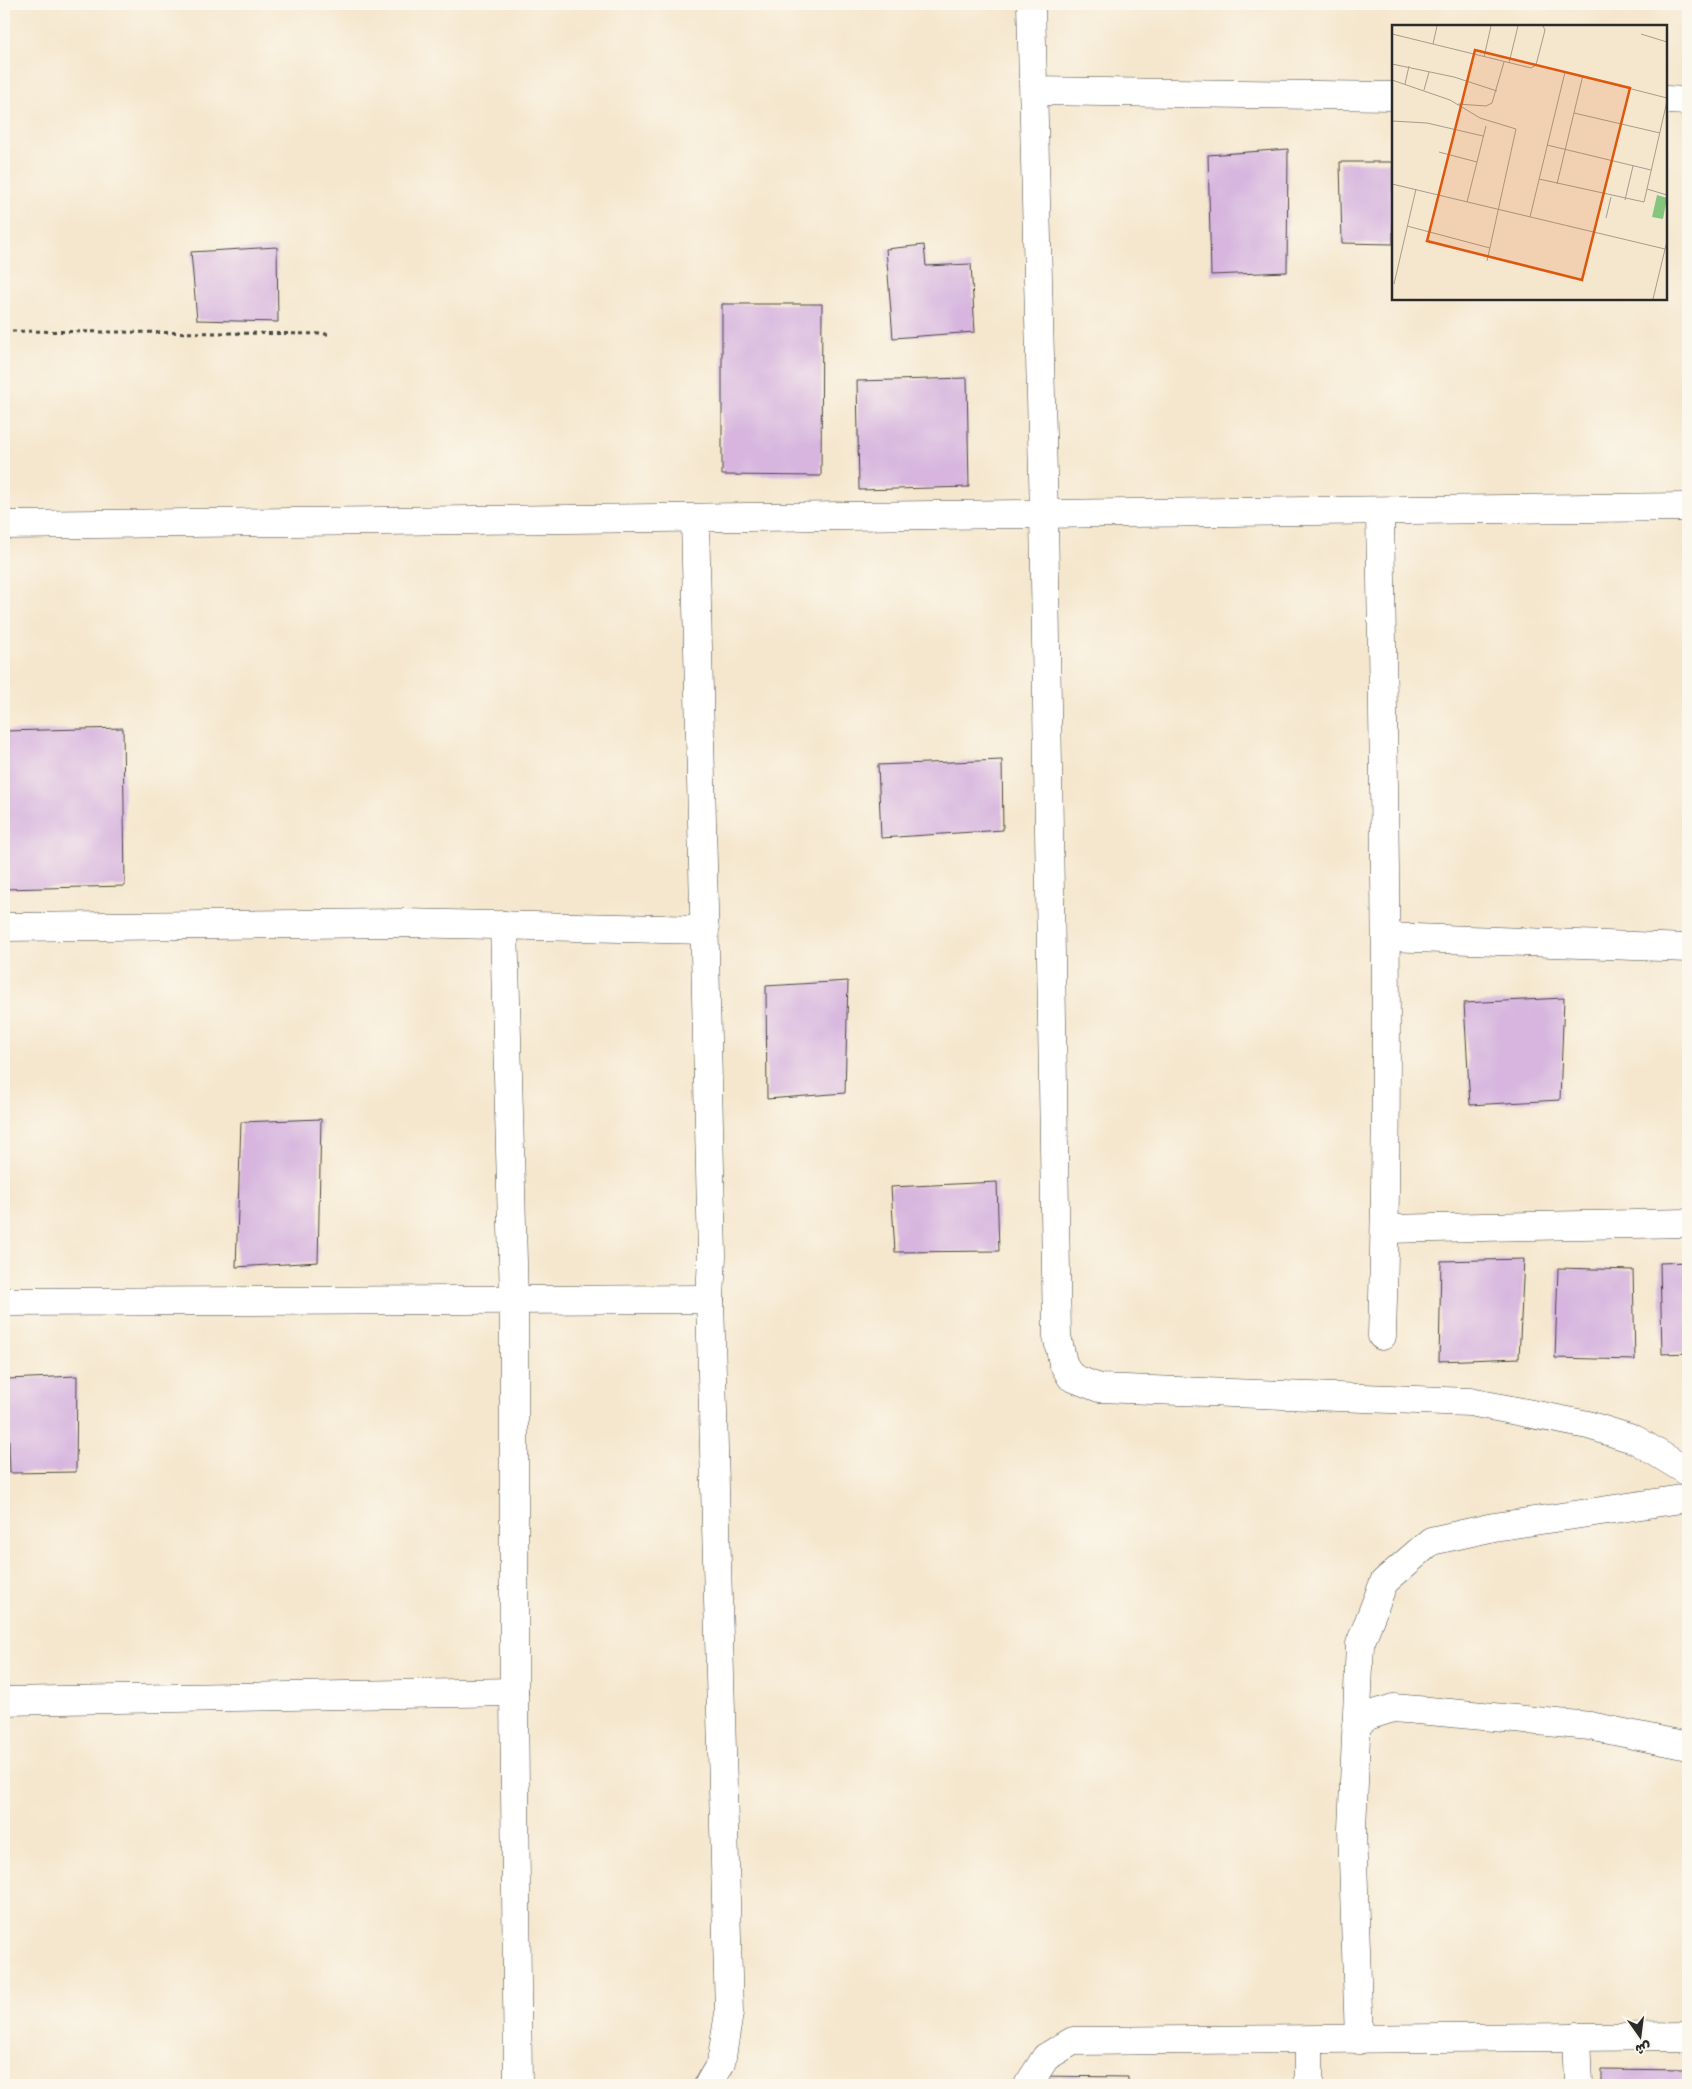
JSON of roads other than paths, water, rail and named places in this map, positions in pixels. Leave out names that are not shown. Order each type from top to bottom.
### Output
[{"type":"street","points":[[1031,4],[1044,514],[1057,1336],[1063,1363],[1071,1378],[1099,1388],[1470,1402],[1588,1425],[1628,1438],[1688,1472]]},
{"type":"street","points":[[1034,91],[1392,96]]},
{"type":"street","points":[[1667,100],[1688,101]]},
{"type":"street","points":[[4,525],[1688,507]]},
{"type":"street","points":[[1380,511],[1387,937],[1385,1229],[1382,1336]]},
{"type":"street","points":[[695,518],[712,1256],[710,1299],[729,2013],[722,2063],[708,2085]]},
{"type":"street","points":[[4,928],[403,924],[705,930]]},
{"type":"street","points":[[504,925],[514,1300],[514,1692],[518,2085]]},
{"type":"street","points":[[1387,937],[1688,948]]},
{"type":"street","points":[[1385,1229],[1688,1222]]},
{"type":"street","points":[[4,1302],[710,1299]]},
{"type":"street","points":[[1359,2040],[1352,1829],[1360,1644],[1384,1582],[1431,1541],[1494,1527],[1688,1498]]},
{"type":"street","points":[[4,1700],[514,1692]]},
{"type":"street","points":[[1356,1725],[1368,1716],[1393,1708],[1590,1726],[1688,1746]]},
{"type":"street","points":[[1576,2036],[1578,2085]]},
{"type":"street","points":[[1028,2085],[1046,2057],[1073,2041],[1309,2041],[1688,2036]]},
{"type":"street","points":[[1309,2041],[1309,2085]]}]
